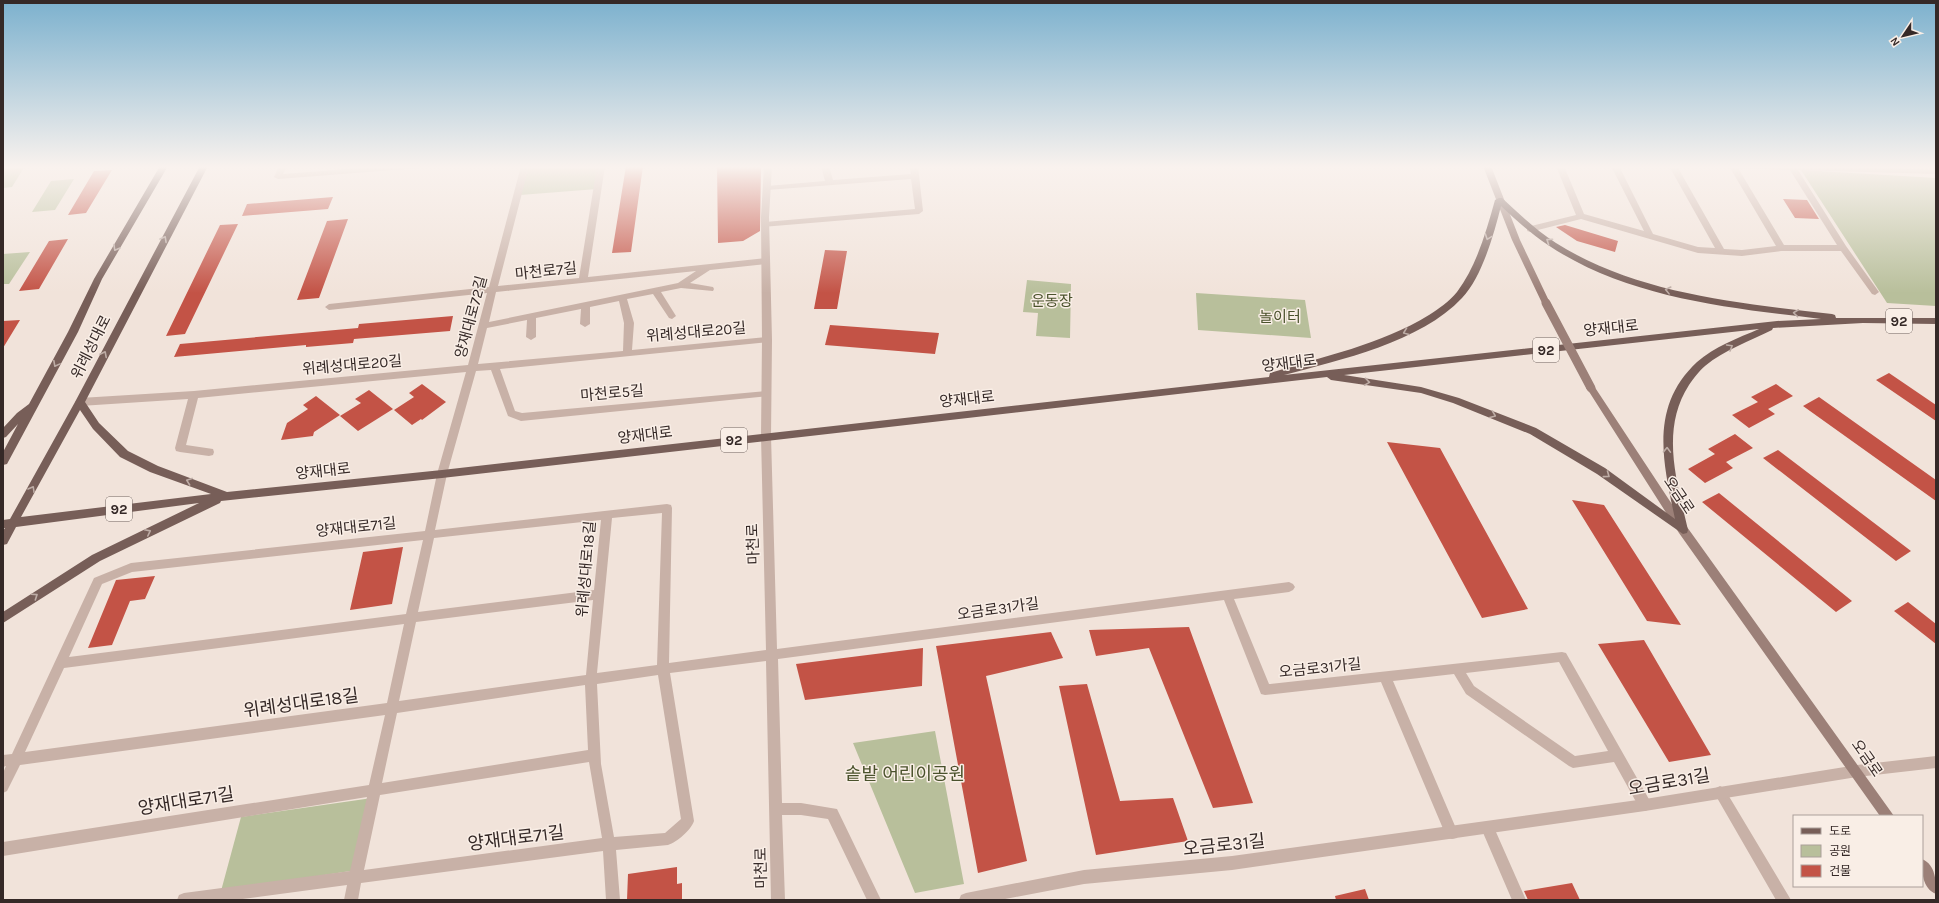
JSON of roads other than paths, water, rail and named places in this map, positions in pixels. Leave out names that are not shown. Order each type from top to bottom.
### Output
[{"type":"main road","name":"위례성대로","points":[[3,461],[73,332],[98,279],[139,208]]},
{"type":"main road","name":"위례성대로","points":[[3,541],[8,523],[80,402],[143,278],[181,208]]},
{"type":"main road","points":[[1244,384],[1352,352],[1418,327],[1458,296],[1478,266],[1490,234],[1497,208]]},
{"type":"main road","name":"오금로","points":[[1503,208],[1546,303],[1591,388],[1683,530],[1887,815]]},
{"type":"main road","points":[[1508,208],[1530,229],[1560,250],[1599,269],[1639,283],[1696,297],[1780,311],[1863,320]]},
{"type":"main road","name":"양재대로","points":[[8,523],[225,496],[442,474],[766,436],[1777,324],[1863,320],[1936,321]]},
{"type":"main road","points":[[1683,530],[1667,458],[1668,419],[1680,389],[1700,365],[1734,344],[1777,324]]},
{"type":"main road","points":[[1315,375],[1421,390],[1456,400],[1533,431],[1601,470],[1683,530]]},
{"type":"main road","points":[[80,402],[96,426],[124,454],[154,469],[182,478],[225,496]]},
{"type":"main road","points":[[3,434],[20,416],[34,405]]},
{"type":"main road","points":[[3,618],[96,558],[225,496]]},
{"type":"main road","points":[[1923,868],[1936,887]]},
{"type":"street","name":"양재대로72길","points":[[442,474],[493,291],[514,208]]},
{"type":"street","points":[[583,281],[594,208]]},
{"type":"street","name":"마천로","points":[[766,208],[766,436],[778,900]]},
{"type":"street","points":[[765,225],[919,210],[919,208]]},
{"type":"street","points":[[1579,208],[1582,216]]},
{"type":"street","points":[[1636,208],[1650,236]]},
{"type":"street","points":[[1697,208],[1721,252]]},
{"type":"street","points":[[1759,208],[1781,248]]},
{"type":"street","points":[[1819,208],[1875,292]]},
{"type":"street","points":[[1530,229],[1582,216],[1698,250],[1742,253],[1781,248],[1844,248]]},
{"type":"street","name":"마천로7길","points":[[329,307],[493,291],[766,261]]},
{"type":"street","points":[[681,285],[708,267]]},
{"type":"street","points":[[483,326],[681,285],[710,289]]},
{"type":"street","points":[[656,290],[672,316]]},
{"type":"street","name":"위례성대로20길","points":[[622,297],[629,323],[627,353]]},
{"type":"street","points":[[585,324],[586,305]]},
{"type":"street","points":[[531,337],[532,316]]},
{"type":"street","name":"위례성대로20길","points":[[80,402],[194,395],[767,340]]},
{"type":"street","name":"마천로5길","points":[[494,366],[511,413],[521,417],[766,394]]},
{"type":"street","points":[[194,395],[180,448],[209,452]]},
{"type":"street","points":[[351,900],[442,474]]},
{"type":"street","name":"위례성대로18길","points":[[609,844],[668,839],[688,821],[663,669],[667,508],[607,514],[591,679],[595,755],[609,844],[613,900]]},
{"type":"street","name":"양재대로71길","points":[[60,663],[98,581],[131,568],[607,514]]},
{"type":"street","name":"오금로31가길","points":[[772,655],[1289,587]]},
{"type":"street","points":[[3,787],[60,663],[600,594]]},
{"type":"street","name":"오금로31가길","points":[[1227,595],[1265,690],[1562,657],[1644,805]]},
{"type":"street","name":"위례성대로18길","points":[[3,761],[772,655]]},
{"type":"street","points":[[1457,669],[1470,690],[1573,762],[1618,756]]},
{"type":"street","points":[[1385,677],[1452,833]]},
{"type":"street","name":"양재대로71길","points":[[3,849],[595,755]]},
{"type":"street","name":"오금로31길","points":[[966,900],[1084,877],[1232,863],[1644,805],[1857,771],[1936,762]]},
{"type":"street","points":[[1720,792],[1784,900]]},
{"type":"street","points":[[776,809],[801,809],[832,813],[874,900]]},
{"type":"street","points":[[1487,828],[1519,900]]},
{"type":"street","name":"양재대로71길","points":[[184,900],[609,844]]},
{"type":"park label","name":"운동장","points":[[1052,301]]},
{"type":"park label","name":"놀이터","points":[[1280,317]]},
{"type":"park label","name":"솥밭 어린이공원","points":[[905,774]]}]
